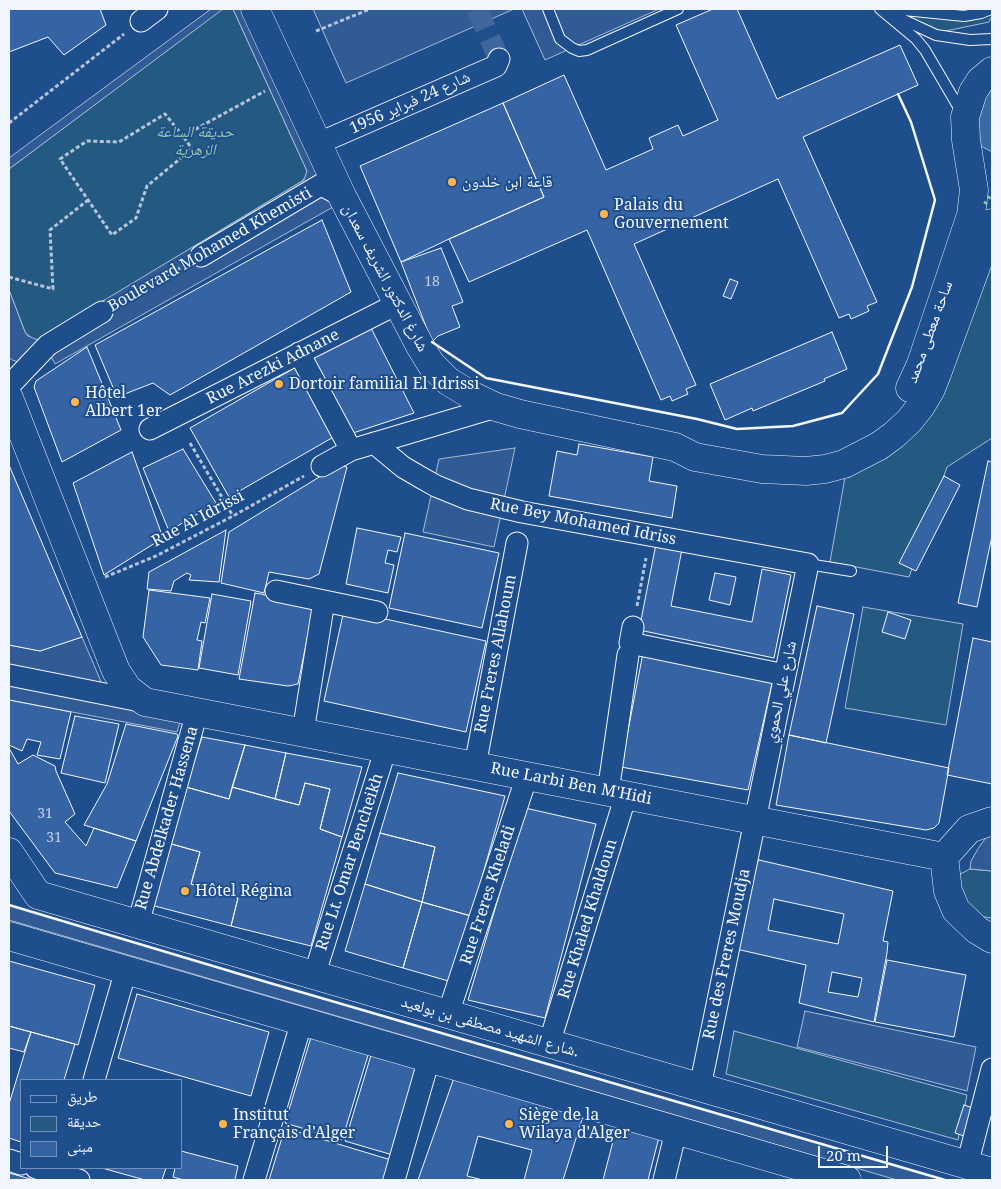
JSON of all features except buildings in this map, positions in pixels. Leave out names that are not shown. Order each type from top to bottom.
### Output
[{"type":"main road","name":"شارغ الدكتور الشريف سعدان","points":[[255,9],[342,196],[397,304],[431,364],[448,381],[468,394],[496,407],[550,421],[675,446]]},
{"type":"main road","name":"ساحة معطى محمد","points":[[675,446],[696,442],[766,452],[787,453],[832,449],[868,435],[885,421],[900,404],[912,385],[921,364],[971,215],[974,190],[966,140],[965,117],[973,92],[980,81],[992,71]]},
{"type":"main road","name":"ساحة معطى محمد","points":[[675,446],[695,457],[762,469],[806,471],[844,464],[879,446],[909,421],[931,389],[992,223]]},
{"type":"main road","points":[[9,398],[116,671],[128,689],[145,702]]},
{"type":"main road","name":"Rue Larbi Ben M'Hidi","points":[[145,702],[944,857]]},
{"type":"main road","points":[[992,822],[969,829],[944,857],[948,891],[956,910],[977,930],[992,939]]},
{"type":"main road","name":"شارع الشهيد مصطفى بن بولعيد.","points":[[9,852],[38,895],[980,1168]]},
{"type":"main road","points":[[9,936],[846,1180]]},
{"type":"street","name":"شارع 24 فبراير 1956","points":[[317,144],[496,66],[499,59]]},
{"type":"street","name":"Boulevard Mohamed Khemisti","points":[[201,256],[324,183],[327,188],[342,196]]},
{"type":"street","name":"Rue Arezki Adnane","points":[[150,429],[397,304]]},
{"type":"street","points":[[9,386],[48,345],[102,312]]},
{"type":"street","points":[[299,353],[352,450]]},
{"type":"street","points":[[322,466],[352,450],[496,407]]},
{"type":"street","name":"Rue Bey Mohamed Idriss","points":[[374,443],[403,467],[436,486],[468,499],[522,512],[808,564]]},
{"type":"street","name":"Rue Freres Allahoum","points":[[474,766],[517,543]]},
{"type":"street","name":"شارع علي الحموي","points":[[755,820],[808,564]]},
{"type":"street","points":[[276,592],[377,612]]},
{"type":"street","points":[[303,732],[324,601]]},
{"type":"street","points":[[630,641],[785,675]]},
{"type":"street","name":"Rue Khaled Khaldoun","points":[[549,1044],[617,794],[630,641]]},
{"type":"street","points":[[9,674],[145,702]]},
{"type":"street","name":"Rue Abdelkader Hassena","points":[[138,924],[197,712]]},
{"type":"street","name":"Rue Lt. Omar Bencheikh","points":[[314,976],[386,748]]},
{"type":"street","name":"Rue Freres Kheladi","points":[[448,1014],[527,776]]},
{"type":"street","name":"Rue des Freres Moudja","points":[[700,1087],[755,820]]},
{"type":"street","points":[[94,1079],[126,970]]},
{"type":"street","points":[[254,1180],[302,1021]]},
{"type":"street","points":[[394,1180],[429,1059]]},
{"type":"street","points":[[980,1168],[992,1069]]},
{"type":"street","points":[[664,1180],[676,1131]]},
{"type":"street","points":[[40,1169],[70,1176]]},
{"type":"lane","points":[[548,9],[560,39],[579,51],[587,50],[678,9]]},
{"type":"lane","points":[[881,9],[936,35],[970,40],[992,38]]},
{"type":"lane","points":[[881,9],[916,39],[925,50],[965,117]]},
{"type":"lane","points":[[894,9],[964,16],[991,9]]},
{"type":"lane","points":[[808,564],[851,571]]},
{"type":"path","points":[[316,31],[370,9]]},
{"type":"path","points":[[9,123],[149,15]]},
{"type":"path","points":[[183,136],[270,88]]},
{"type":"path","points":[[165,114],[183,136],[192,148],[147,186],[136,218],[112,235],[60,159],[87,141],[120,142],[165,114]]},
{"type":"path","points":[[9,277],[53,289],[50,230],[88,200]]},
{"type":"path","name":"Boulevard Mohamed Khemisti","points":[[102,312],[201,256]]},
{"type":"path","points":[[190,443],[233,516]]},
{"type":"path","name":"Rue Al Idrissi","points":[[82,586],[156,556],[233,516],[322,466]]},
{"type":"path","points":[[630,641],[651,535]]},
{"type":"green space","name":"حديقة الساعة الزهرية","points":[[222,9],[233,9],[307,171],[306,176],[302,181],[45,337],[38,340],[33,339],[25,332],[9,290],[9,169]]},
{"type":"green space","points":[[882,9],[992,9],[992,16],[989,22],[941,32]]},
{"type":"green space","points":[[992,240],[992,438],[947,467],[909,577],[830,562],[845,477],[897,444]]},
{"type":"green space","points":[[863,607],[963,624],[946,725],[845,708]]},
{"type":"green space","points":[[970,869],[992,871],[992,918],[978,916],[949,880]]},
{"type":"green space","points":[[734,1031],[967,1095],[958,1140],[726,1074]]},
{"type":"shaded area","points":[[211,9],[223,9],[9,169],[9,158]]},
{"type":"shaded area","points":[[233,9],[242,9],[333,207],[55,364],[47,349],[21,363],[12,360],[9,357],[9,290],[25,332],[28,336],[38,340],[304,180],[307,171]]},
{"type":"shaded area","points":[[313,9],[514,9],[346,83]]},
{"type":"shaded area","points":[[522,9],[659,9],[545,60]]},
{"type":"shaded area","points":[[992,90],[992,152],[981,146],[972,107],[987,91]]},
{"type":"shaded area","points":[[515,448],[494,547],[423,532],[439,459]]},
{"type":"shaded area","points":[[82,637],[108,698],[180,722],[177,732],[9,700],[9,645],[40,651]]},
{"type":"shaded area","points":[[992,833],[992,871],[970,869],[971,861],[979,847],[988,835]]},
{"type":"shaded area","points":[[9,905],[945,1180],[897,1180],[9,920]]},
{"type":"shaded area","points":[[805,1011],[976,1047],[967,1091],[797,1047]]},
{"type":"tunnel","points":[[477,9],[499,59]]},
{"type":"hedge","points":[[985,204],[992,193]]},
{"type":"wall","points":[[432,342],[486,378],[697,419],[737,429],[793,426],[842,413],[878,374],[912,287],[935,200],[911,122],[898,94]]},
{"type":"wall","points":[[9,905],[945,1180]]},
{"type":"place","name":"قاعة ابن خلدون","points":[[452,182]]},
{"type":"place","name":"Palais du Gouvernement","points":[[604,214]]},
{"type":"place","name":"Dortoir familial El Idrissi","points":[[279,384]]},
{"type":"place","name":"Hôtel Albert 1er","points":[[75,402]]},
{"type":"place","name":"Hôtel Régina","points":[[185,891]]},
{"type":"place","name":"Institut Français d'Alger","points":[[223,1124]]},
{"type":"place","name":"Siège de la Wilaya d'Alger","points":[[509,1124]]}]
